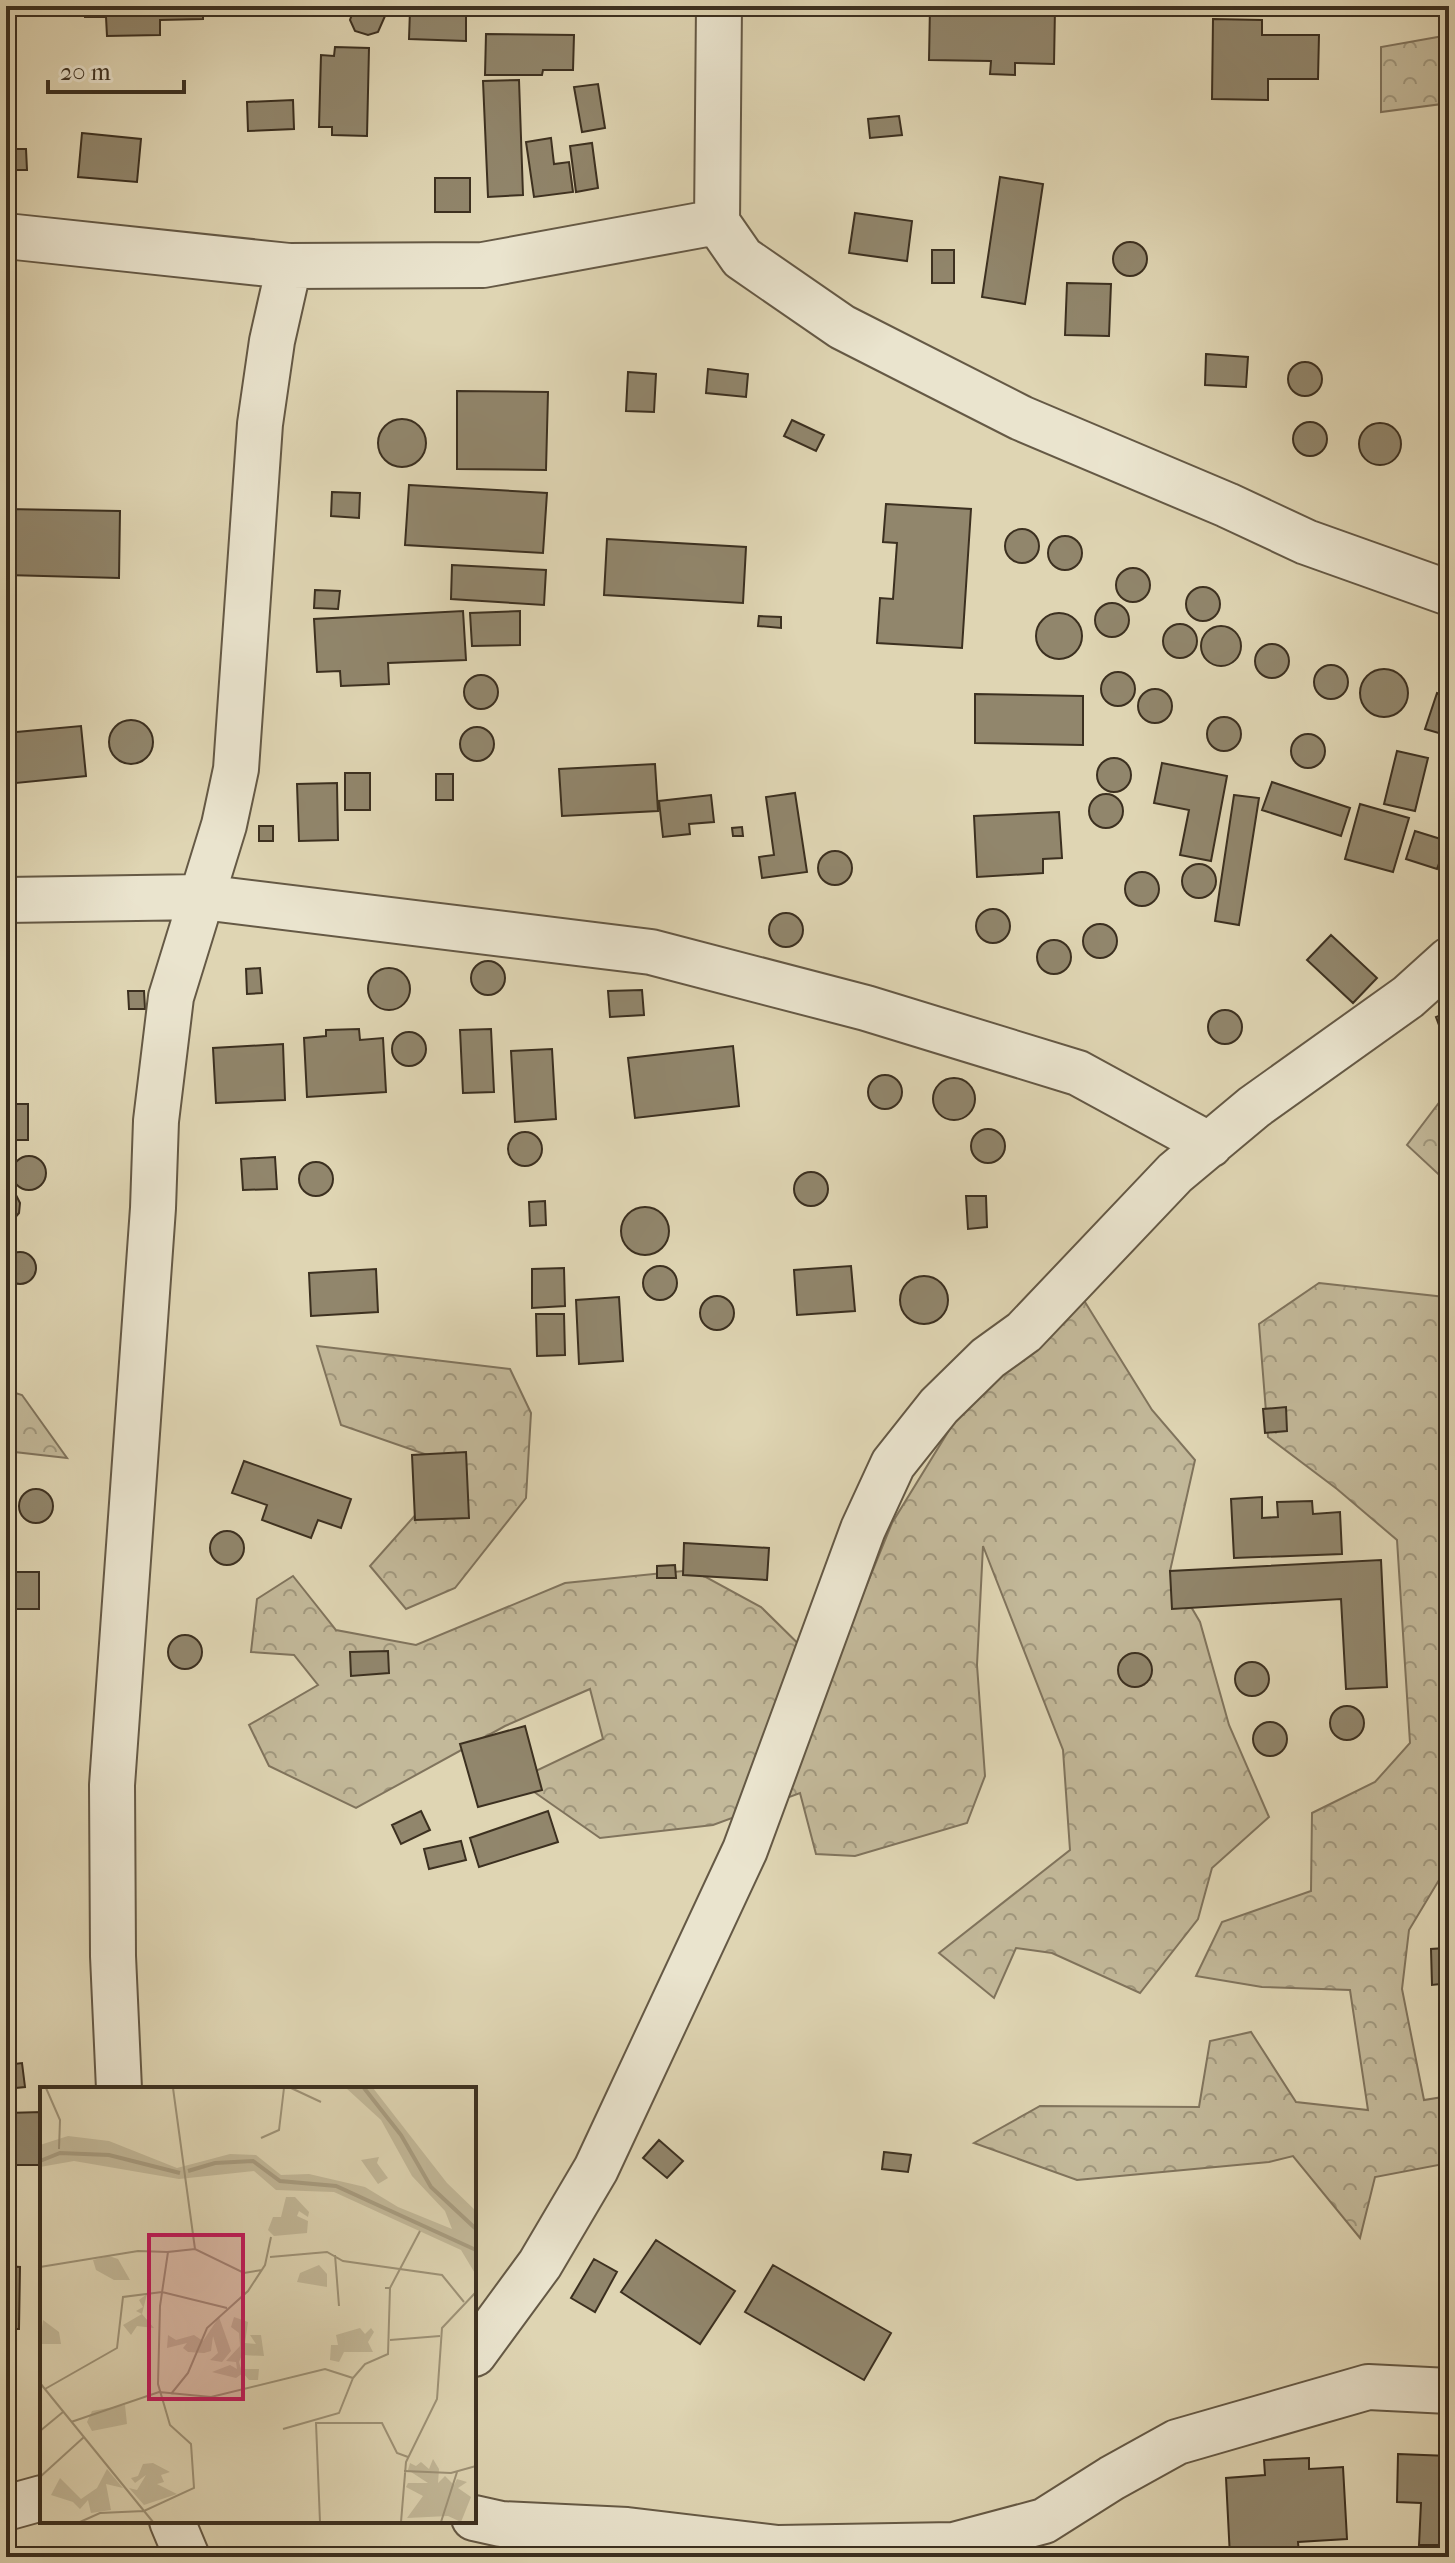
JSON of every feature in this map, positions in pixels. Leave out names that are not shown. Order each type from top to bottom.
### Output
[{"type":"street","points":[[719,6],[717,222],[742,258],[842,327],[1021,418],[1227,505],[1306,542],[1449,593]]},
{"type":"street","points":[[6,236],[289,266],[483,265],[717,222]]},
{"type":"street","points":[[119,2087],[113,1956],[112,1785],[153,1208],[156,1121],[171,997],[224,825],[236,769],[260,424],[272,341],[289,266]]},
{"type":"street","points":[[6,900],[202,897],[651,952],[866,1008],[1078,1073],[1210,1145]]},
{"type":"street","points":[[476,2351],[540,2264],[596,2169],[745,1850],[863,1529],[893,1464],[939,1406],[988,1358],[1024,1332],[1175,1173],[1254,1107],[1408,997],[1449,960]]},
{"type":"street","points":[[476,2518],[501,2524],[627,2530],[778,2548],[954,2545],[1044,2521],[1177,2442],[1368,2387],[1449,2391]]},
{"type":"street","points":[[6,2508],[40,2499]]},
{"type":"street","points":[[173,2523],[187,2557]]},
{"type":"green space","points":[[1449,35],[1449,103],[1381,112],[1381,47]]},
{"type":"green space","points":[[1449,1097],[1449,1184],[1407,1145],[1441,1100]]},
{"type":"green space","points":[[1319,1283],[1445,1297],[1449,1301],[1449,1881],[1439,1880],[1409,1930],[1402,1989],[1424,2100],[1449,2096],[1449,2163],[1375,2177],[1360,2238],[1293,2156],[1269,2162],[1077,2180],[974,2143],[1040,2106],[1199,2107],[1210,2041],[1251,2032],[1296,2102],[1368,2110],[1350,1990],[1262,1987],[1196,1976],[1222,1922],[1311,1891],[1312,1813],[1375,1782],[1410,1743],[1397,1540],[1337,1489],[1268,1437],[1259,1324]]},
{"type":"green space","points":[[1080,1294],[1152,1410],[1195,1460],[1170,1571],[1200,1622],[1229,1725],[1269,1817],[1212,1868],[1198,1919],[1140,1993],[1052,1953],[1016,1948],[994,1998],[939,1953],[1070,1850],[1063,1750],[983,1546],[977,1665],[985,1776],[967,1823],[855,1856],[816,1854],[800,1793],[713,1825],[600,1838],[517,1780],[603,1739],[590,1689],[505,1726],[356,1808],[269,1766],[249,1725],[318,1685],[294,1655],[251,1652],[257,1599],[293,1576],[336,1630],[416,1645],[565,1583],[693,1570],[761,1607],[830,1675],[892,1523],[975,1388]]},
{"type":"green space","points":[[317,1346],[510,1369],[531,1413],[526,1498],[455,1588],[406,1609],[370,1566],[459,1466],[341,1425]]},
{"type":"green space","points":[[6,1390],[22,1395],[67,1458],[6,1451]]},
{"type":"building","points":[[85,6],[203,6],[203,19],[160,20],[160,35],[107,36],[106,17],[85,17]]},
{"type":"building","points":[[355,6],[379,6],[385,16],[378,32],[368,35],[355,31],[350,20]]},
{"type":"building","points":[[930,6],[1055,8],[1054,64],[1015,63],[1015,75],[990,74],[991,61],[929,60]]},
{"type":"building","points":[[410,10],[466,11],[466,41],[409,39]]},
{"type":"building","points":[[1213,19],[1262,20],[1262,35],[1319,35],[1318,79],[1268,79],[1268,100],[1212,99]]},
{"type":"building","points":[[486,34],[574,35],[573,70],[543,70],[542,75],[485,75]]},
{"type":"building","points":[[335,47],[369,48],[367,136],[332,135],[332,127],[319,127],[321,55],[334,56]]},
{"type":"building","points":[[13,78],[13,92],[6,92],[6,79]]},
{"type":"building","points":[[519,80],[523,195],[488,197],[483,81]]},
{"type":"building","points":[[598,84],[605,128],[582,132],[574,87]]},
{"type":"building","points":[[293,100],[294,129],[248,131],[247,102]]},
{"type":"building","points":[[899,116],[902,135],[870,138],[868,119]]},
{"type":"building","points":[[82,133],[141,139],[137,182],[78,177]]},
{"type":"building","points":[[551,138],[554,164],[569,162],[573,192],[534,197],[526,142]]},
{"type":"building","points":[[592,143],[598,188],[576,192],[570,146]]},
{"type":"building","points":[[9,149],[26,149],[27,170],[10,170]]},
{"type":"building","points":[[1000,177],[1043,184],[1025,304],[982,297]]},
{"type":"building","points":[[435,178],[470,178],[470,212],[435,212]]},
{"type":"building","points":[[855,213],[912,221],[907,261],[849,253]]},
{"type":"building","points":[[1130,242],[1142,247],[1147,259],[1142,271],[1130,276],[1118,271],[1113,259],[1118,247]]},
{"type":"building","points":[[932,250],[954,250],[954,283],[932,283]]},
{"type":"building","points":[[1067,283],[1111,284],[1109,336],[1065,335]]},
{"type":"building","points":[[1206,354],[1248,357],[1246,387],[1205,385]]},
{"type":"building","points":[[1305,362],[1317,367],[1322,379],[1317,391],[1305,396],[1293,391],[1288,379],[1293,367]]},
{"type":"building","points":[[708,369],[748,374],[746,397],[706,393]]},
{"type":"building","points":[[628,372],[656,374],[654,412],[626,411]]},
{"type":"building","points":[[457,391],[548,392],[546,470],[457,469]]},
{"type":"building","points":[[402,419],[419,426],[426,443],[419,460],[402,467],[385,460],[378,443],[385,426]]},
{"type":"building","points":[[792,420],[824,435],[816,451],[784,436]]},
{"type":"building","points":[[1310,422],[1322,427],[1327,439],[1322,451],[1310,456],[1298,451],[1293,439],[1298,427]]},
{"type":"building","points":[[1380,423],[1395,429],[1401,444],[1395,459],[1380,465],[1365,459],[1359,444],[1365,429]]},
{"type":"building","points":[[409,485],[547,493],[543,553],[405,545]]},
{"type":"building","points":[[332,492],[360,493],[359,518],[331,516]]},
{"type":"building","points":[[886,504],[971,509],[962,648],[877,643],[880,598],[893,599],[897,543],[883,542]]},
{"type":"building","points":[[6,509],[120,511],[119,578],[6,575]]},
{"type":"building","points":[[1022,529],[1034,534],[1039,546],[1034,558],[1022,563],[1010,558],[1005,546],[1010,534]]},
{"type":"building","points":[[1065,536],[1077,541],[1082,553],[1077,565],[1065,570],[1053,565],[1048,553],[1053,541]]},
{"type":"building","points":[[607,539],[746,547],[743,603],[604,595]]},
{"type":"building","points":[[452,565],[546,570],[544,605],[451,599]]},
{"type":"building","points":[[1133,568],[1145,573],[1150,585],[1145,597],[1133,602],[1121,597],[1116,585],[1121,573]]},
{"type":"building","points":[[1203,587],[1215,592],[1220,604],[1215,616],[1203,621],[1191,616],[1186,604],[1191,592]]},
{"type":"building","points":[[315,590],[340,591],[338,609],[314,608]]},
{"type":"building","points":[[1112,603],[1124,608],[1129,620],[1124,632],[1112,637],[1100,632],[1095,620],[1100,608]]},
{"type":"building","points":[[463,611],[466,660],[388,663],[389,684],[341,686],[340,671],[317,672],[314,619]]},
{"type":"building","points":[[520,611],[520,645],[472,646],[470,613]]},
{"type":"building","points":[[1059,613],[1076,619],[1082,636],[1076,653],[1059,659],[1042,653],[1036,636],[1042,619]]},
{"type":"building","points":[[759,616],[781,617],[781,628],[758,626]]},
{"type":"building","points":[[1180,624],[1192,629],[1197,641],[1192,653],[1180,658],[1168,653],[1163,641],[1168,629]]},
{"type":"building","points":[[1221,626],[1235,632],[1241,646],[1235,660],[1221,666],[1207,660],[1201,646],[1207,632]]},
{"type":"building","points":[[1272,644],[1284,649],[1289,661],[1284,673],[1272,678],[1260,673],[1255,661],[1260,649]]},
{"type":"building","points":[[1331,665],[1343,670],[1348,682],[1343,694],[1331,699],[1319,694],[1314,682],[1319,670]]},
{"type":"building","points":[[1384,669],[1401,676],[1408,693],[1401,710],[1384,717],[1367,710],[1360,693],[1367,676]]},
{"type":"building","points":[[1118,672],[1130,677],[1135,689],[1130,701],[1118,706],[1106,701],[1101,689],[1106,677]]},
{"type":"building","points":[[481,675],[493,680],[498,692],[493,704],[481,709],[469,704],[464,692],[469,680]]},
{"type":"building","points":[[1155,689],[1167,694],[1172,706],[1167,718],[1155,723],[1143,718],[1138,706],[1143,694]]},
{"type":"building","points":[[1437,693],[1449,697],[1449,736],[1425,729]]},
{"type":"building","points":[[975,694],[1083,696],[1083,745],[975,743]]},
{"type":"building","points":[[1224,717],[1236,722],[1241,734],[1236,746],[1224,751],[1212,746],[1207,734],[1212,722]]},
{"type":"building","points":[[131,720],[147,726],[153,742],[147,758],[131,764],[115,758],[109,742],[115,726]]},
{"type":"building","points":[[81,726],[86,776],[6,784],[6,733]]},
{"type":"building","points":[[477,727],[489,732],[494,744],[489,756],[477,761],[465,756],[460,744],[465,732]]},
{"type":"building","points":[[1308,734],[1320,739],[1325,751],[1320,763],[1308,768],[1296,763],[1291,751],[1296,739]]},
{"type":"building","points":[[1397,751],[1428,758],[1415,811],[1384,804]]},
{"type":"building","points":[[1114,758],[1126,763],[1131,775],[1126,787],[1114,792],[1102,787],[1097,775],[1102,763]]},
{"type":"building","points":[[1162,763],[1227,776],[1211,861],[1180,855],[1189,810],[1154,803]]},
{"type":"building","points":[[655,764],[658,811],[562,816],[559,769]]},
{"type":"building","points":[[345,773],[370,773],[370,810],[345,810]]},
{"type":"building","points":[[436,774],[453,774],[453,800],[436,800]]},
{"type":"building","points":[[1272,782],[1350,808],[1341,836],[1262,810]]},
{"type":"building","points":[[337,783],[338,840],[299,841],[297,784]]},
{"type":"building","points":[[795,793],[807,872],[762,878],[759,857],[774,855],[766,797]]},
{"type":"building","points":[[1106,794],[1118,799],[1123,811],[1118,823],[1106,828],[1094,823],[1089,811],[1094,799]]},
{"type":"building","points":[[711,795],[714,822],[689,824],[690,834],[663,837],[659,801]]},
{"type":"building","points":[[1234,795],[1259,798],[1239,925],[1215,921]]},
{"type":"building","points":[[1360,804],[1409,818],[1393,872],[1345,859]]},
{"type":"building","points":[[1059,812],[1062,858],[1043,859],[1043,873],[977,877],[974,816]]},
{"type":"building","points":[[259,826],[273,826],[273,841],[259,841]]},
{"type":"building","points":[[742,827],[743,836],[733,836],[732,828]]},
{"type":"building","points":[[1415,831],[1447,841],[1437,869],[1406,859]]},
{"type":"building","points":[[835,851],[847,856],[852,868],[847,880],[835,885],[823,880],[818,868],[823,856]]},
{"type":"building","points":[[1199,864],[1211,869],[1216,881],[1211,893],[1199,898],[1187,893],[1182,881],[1187,869]]},
{"type":"building","points":[[1142,872],[1154,877],[1159,889],[1154,901],[1142,906],[1130,901],[1125,889],[1130,877]]},
{"type":"building","points":[[993,909],[1005,914],[1010,926],[1005,938],[993,943],[981,938],[976,926],[981,914]]},
{"type":"building","points":[[786,913],[798,918],[803,930],[798,942],[786,947],[774,942],[769,930],[774,918]]},
{"type":"building","points":[[1100,924],[1112,929],[1117,941],[1112,953],[1100,958],[1088,953],[1083,941],[1088,929]]},
{"type":"building","points":[[1331,935],[1377,978],[1353,1003],[1307,960]]},
{"type":"building","points":[[1054,940],[1066,945],[1071,957],[1066,969],[1054,974],[1042,969],[1037,957],[1042,945]]},
{"type":"building","points":[[488,961],[500,966],[505,978],[500,990],[488,995],[476,990],[471,978],[476,966]]},
{"type":"building","points":[[260,968],[262,993],[247,994],[246,969]]},
{"type":"building","points":[[389,968],[404,974],[410,989],[404,1004],[389,1010],[374,1004],[368,989],[374,974]]},
{"type":"building","points":[[642,990],[644,1015],[610,1017],[608,991]]},
{"type":"building","points":[[128,991],[144,991],[145,1009],[129,1009]]},
{"type":"building","points":[[1225,1010],[1237,1015],[1242,1027],[1237,1039],[1225,1044],[1213,1039],[1208,1027],[1213,1015]]},
{"type":"building","points":[[1449,1012],[1449,1052],[1436,1017]]},
{"type":"building","points":[[359,1029],[360,1040],[383,1038],[386,1092],[307,1097],[304,1038],[326,1036],[326,1030]]},
{"type":"building","points":[[491,1029],[494,1092],[463,1093],[460,1030]]},
{"type":"building","points":[[409,1032],[421,1037],[426,1049],[421,1061],[409,1066],[397,1061],[392,1049],[397,1037]]},
{"type":"building","points":[[283,1044],[285,1100],[216,1103],[213,1048]]},
{"type":"building","points":[[733,1046],[739,1106],[635,1118],[628,1058]]},
{"type":"building","points":[[552,1049],[556,1119],[515,1122],[511,1051]]},
{"type":"building","points":[[885,1075],[897,1080],[902,1092],[897,1104],[885,1109],[873,1104],[868,1092],[873,1080]]},
{"type":"building","points":[[954,1078],[969,1084],[975,1099],[969,1114],[954,1120],[939,1114],[933,1099],[939,1084]]},
{"type":"building","points":[[6,1104],[28,1104],[28,1140],[6,1140]]},
{"type":"building","points":[[988,1129],[1000,1134],[1005,1146],[1000,1158],[988,1163],[976,1158],[971,1146],[976,1134]]},
{"type":"building","points":[[525,1132],[537,1137],[542,1149],[537,1161],[525,1166],[513,1161],[508,1149],[513,1137]]},
{"type":"building","points":[[29,1156],[41,1161],[46,1173],[41,1185],[29,1190],[17,1185],[12,1173],[17,1161]]},
{"type":"building","points":[[275,1157],[277,1189],[243,1190],[241,1159]]},
{"type":"building","points":[[316,1162],[328,1167],[333,1179],[328,1191],[316,1196],[304,1191],[299,1179],[304,1167]]},
{"type":"building","points":[[811,1172],[823,1177],[828,1189],[823,1201],[811,1206],[799,1201],[794,1189],[799,1177]]},
{"type":"building","points":[[6,1190],[15,1193],[20,1203],[19,1213],[6,1222]]},
{"type":"building","points":[[966,1196],[986,1196],[987,1227],[968,1229]]},
{"type":"building","points":[[545,1201],[546,1225],[530,1226],[529,1202]]},
{"type":"building","points":[[645,1207],[654,1208],[662,1214],[668,1222],[668,1240],[662,1248],[654,1254],[645,1255],[636,1254],[628,1248],[622,1240],[621,1231],[622,1222],[628,1214],[636,1208]]},
{"type":"building","points":[[20,1252],[32,1256],[36,1268],[32,1280],[20,1284],[8,1280],[4,1268],[8,1256]]},
{"type":"building","points":[[660,1266],[672,1271],[677,1283],[672,1295],[660,1300],[648,1295],[643,1283],[648,1271]]},
{"type":"building","points":[[851,1266],[855,1311],[797,1315],[794,1270]]},
{"type":"building","points":[[564,1268],[565,1306],[532,1308],[532,1269]]},
{"type":"building","points":[[376,1269],[378,1312],[311,1316],[309,1273]]},
{"type":"building","points":[[924,1276],[941,1283],[948,1300],[941,1317],[924,1324],[907,1317],[900,1300],[907,1283]]},
{"type":"building","points":[[717,1296],[729,1301],[734,1313],[729,1325],[717,1330],[705,1325],[700,1313],[705,1301]]},
{"type":"building","points":[[619,1297],[623,1361],[579,1364],[576,1300]]},
{"type":"building","points":[[536,1314],[564,1314],[565,1355],[537,1356]]},
{"type":"building","points":[[1286,1407],[1287,1431],[1265,1433],[1263,1409]]},
{"type":"building","points":[[466,1452],[469,1518],[415,1520],[412,1455]]},
{"type":"building","points":[[244,1461],[351,1499],[341,1528],[318,1520],[311,1538],[262,1520],[267,1505],[232,1493]]},
{"type":"building","points":[[36,1489],[48,1494],[53,1506],[48,1518],[36,1523],[24,1518],[19,1506],[24,1494]]},
{"type":"building","points":[[1262,1497],[1262,1518],[1278,1517],[1277,1502],[1312,1501],[1313,1514],[1340,1512],[1342,1554],[1234,1558],[1231,1499]]},
{"type":"building","points":[[227,1531],[239,1536],[244,1548],[239,1560],[227,1565],[215,1560],[210,1548],[215,1536]]},
{"type":"building","points":[[684,1543],[769,1548],[767,1580],[683,1575]]},
{"type":"building","points":[[1381,1560],[1387,1687],[1346,1689],[1341,1599],[1172,1609],[1170,1571]]},
{"type":"building","points":[[675,1565],[676,1578],[657,1578],[657,1566]]},
{"type":"building","points":[[6,1572],[39,1572],[39,1609],[6,1609]]},
{"type":"building","points":[[185,1635],[197,1640],[202,1652],[197,1664],[185,1669],[173,1664],[168,1652],[173,1640]]},
{"type":"building","points":[[388,1651],[389,1673],[351,1676],[350,1652]]},
{"type":"building","points":[[1135,1653],[1147,1658],[1152,1670],[1147,1682],[1135,1687],[1123,1682],[1118,1670],[1123,1658]]},
{"type":"building","points":[[1252,1662],[1264,1667],[1269,1679],[1264,1691],[1252,1696],[1240,1691],[1235,1679],[1240,1667]]},
{"type":"building","points":[[1347,1706],[1359,1711],[1364,1723],[1359,1735],[1347,1740],[1335,1735],[1330,1723],[1335,1711]]},
{"type":"building","points":[[1270,1722],[1282,1727],[1287,1739],[1282,1751],[1270,1756],[1258,1751],[1253,1739],[1258,1727]]},
{"type":"building","points":[[525,1726],[542,1790],[478,1807],[460,1744]]},
{"type":"building","points":[[421,1811],[430,1830],[401,1844],[392,1825]]},
{"type":"building","points":[[548,1811],[558,1842],[479,1867],[470,1838]]},
{"type":"building","points":[[461,1841],[466,1860],[429,1869],[424,1849]]},
{"type":"building","points":[[1449,1908],[1449,1983],[1432,1985],[1431,1949],[1445,1948],[1443,1909]]},
{"type":"building","points":[[22,2063],[25,2087],[6,2089],[6,2065]]},
{"type":"building","points":[[40,2112],[40,2165],[6,2165],[6,2113]]},
{"type":"building","points":[[659,2140],[683,2161],[667,2178],[643,2158]]},
{"type":"building","points":[[884,2152],[911,2155],[908,2172],[882,2169]]},
{"type":"building","points":[[656,2240],[735,2291],[700,2344],[621,2292]]},
{"type":"building","points":[[594,2259],[617,2272],[595,2312],[571,2298]]},
{"type":"building","points":[[773,2265],[891,2333],[864,2380],[745,2312]]},
{"type":"building","points":[[6,2266],[20,2267],[19,2329],[6,2329]]},
{"type":"building","points":[[1398,2454],[1449,2456],[1449,2545],[1419,2545],[1421,2503],[1397,2502]]},
{"type":"building","points":[[1309,2458],[1309,2469],[1343,2467],[1347,2539],[1298,2542],[1299,2555],[1230,2557],[1226,2478],[1265,2475],[1264,2460]]}]
